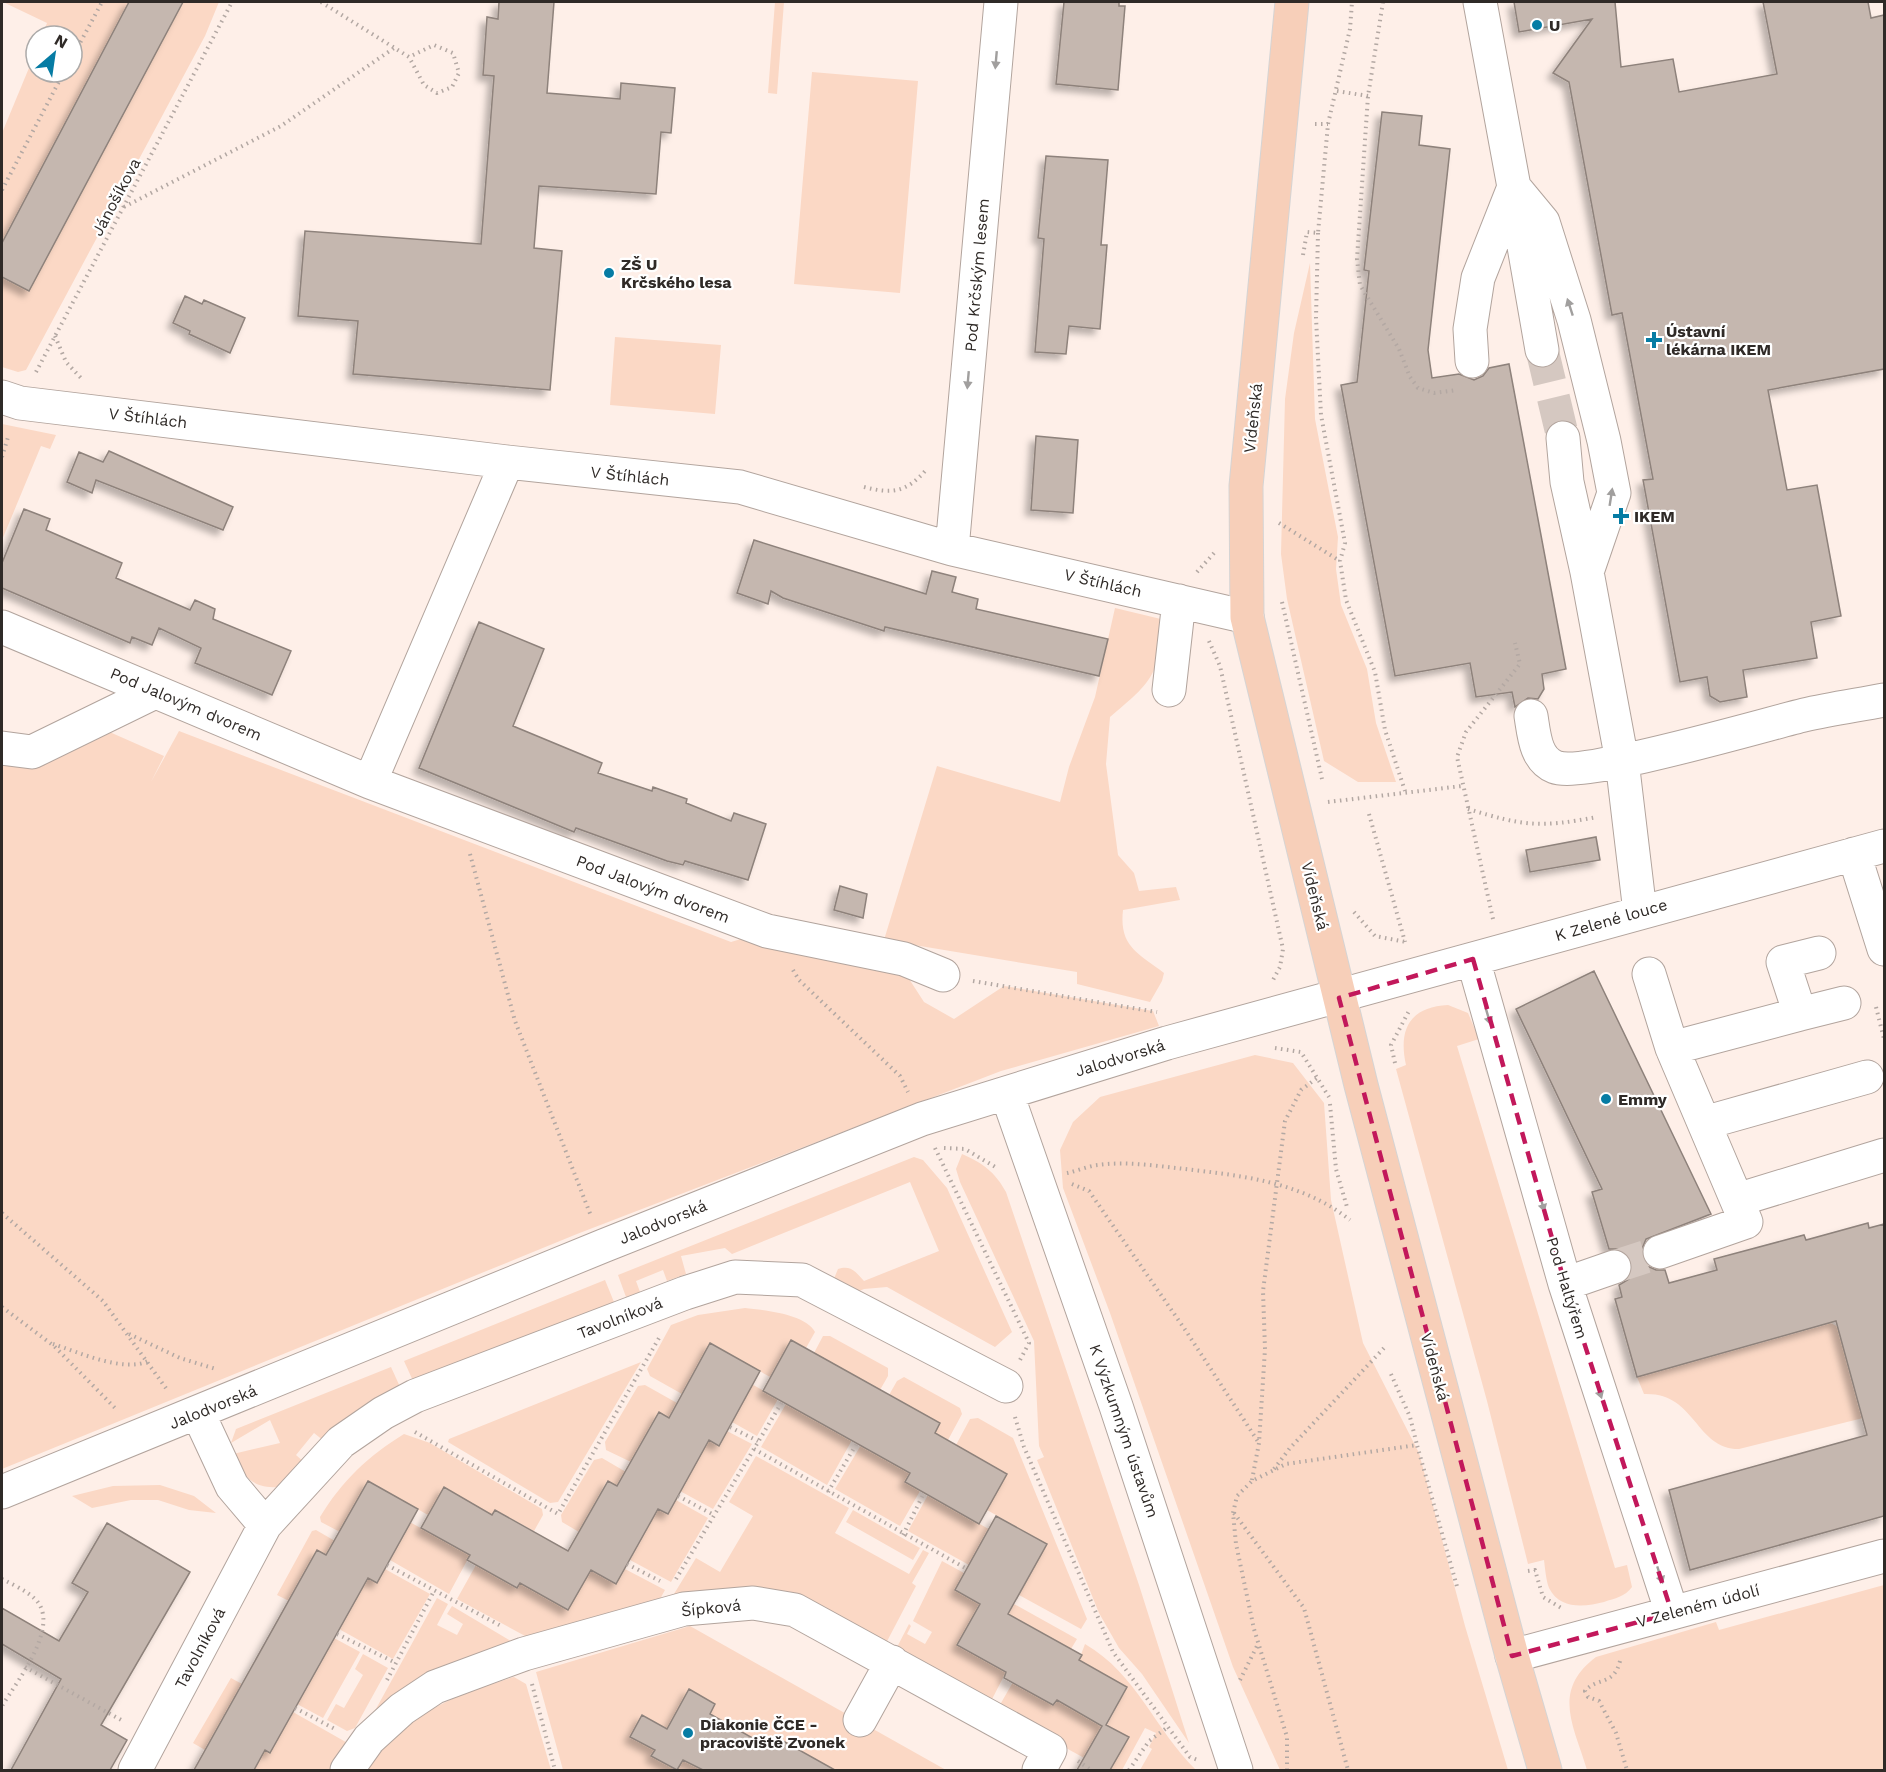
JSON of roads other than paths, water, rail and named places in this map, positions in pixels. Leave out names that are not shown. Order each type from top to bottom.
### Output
[{"type":"main road","name":"Vídeňská","points":[[1292,2],[1246,486],[1247,617],[1340,998],[1512,1656],[1545,1770]]},
{"type":"street","name":"Pod Krčským lesem","points":[[952,549],[1001,2]]},
{"type":"street","points":[[1480,2],[1542,350]]},
{"type":"street","points":[[1467,375],[1470,329],[1478,278],[1514,187]]},
{"type":"street","points":[[1514,187],[1543,222],[1575,320],[1614,493],[1587,572]]},
{"type":"street","name":"V Štíhlách","points":[[11,409],[740,488],[952,549],[1189,593],[1247,617]]},
{"type":"street","points":[[1563,438],[1567,482],[1587,572],[1622,760],[1640,912]]},
{"type":"street","points":[[370,782],[507,462]]},
{"type":"street","points":[[1169,690],[1189,593]]},
{"type":"street","name":"Pod Jalovým dvorem","points":[[2,627],[370,782],[767,931],[904,959],[943,975]]},
{"type":"street","points":[[2,748],[32,752],[155,692]]},
{"type":"street","points":[[1531,716],[1537,748],[1542,758],[1554,767],[1570,768],[1622,760],[1805,715],[1884,699]]},
{"type":"street","points":[[1869,850],[1884,949]]},
{"type":"street","name":"K Zelené louce","points":[[1340,998],[1640,912],[1869,850]]},
{"type":"street","points":[[1800,1014],[1783,962],[1819,953]]},
{"type":"street","name":"Pod Haltýřem","points":[[1473,959],[1565,1284],[1672,1613]]},
{"type":"street","points":[[1649,974],[1672,1048],[1746,1222],[1660,1252]]},
{"type":"street","name":"Jalodvorská","points":[[2,1492],[603,1246],[921,1119],[1167,1043],[1340,998]]},
{"type":"street","points":[[1672,1048],[1800,1014],[1860,1004]]},
{"type":"street","points":[[1704,1123],[1867,1077]]},
{"type":"street","name":"K Výzkumným ústavům","points":[[1007,1094],[1116,1406],[1236,1770]]},
{"type":"street","points":[[1737,1200],[1884,1155]]},
{"type":"street","points":[[1565,1284],[1614,1268]]},
{"type":"street","name":"Tavolníková","points":[[135,1770],[265,1525],[341,1442],[383,1413],[415,1396],[685,1293],[735,1277],[802,1280],[1006,1386]]},
{"type":"street","points":[[192,1416],[232,1486],[265,1525]]},
{"type":"street","name":"V Zeleném údolí","points":[[1512,1656],[1884,1556]]},
{"type":"street","name":"Šípková","points":[[356,1758],[402,1708],[435,1687],[524,1654],[684,1609],[753,1603],[795,1610],[892,1662],[1044,1760]]},
{"type":"street","points":[[860,1720],[892,1662]]},
{"type":"tunnel","points":[[1542,350],[1563,438]]},
{"type":"tunnel","points":[[1614,1267],[1660,1252]]},
{"type":"place","name":"U","points":[[1537,25]]},
{"type":"place","name":"ZŠ U Krčského lesa","points":[[609,273]]},
{"type":"place","name":"Ústavní lékárna IKEM","points":[[1654,340]]},
{"type":"place","name":"IKEM","points":[[1621,516]]},
{"type":"place","name":"Emmy","points":[[1606,1099]]},
{"type":"place","name":"Diakonie ČCE - pracoviště Zvonek","points":[[688,1733]]}]
